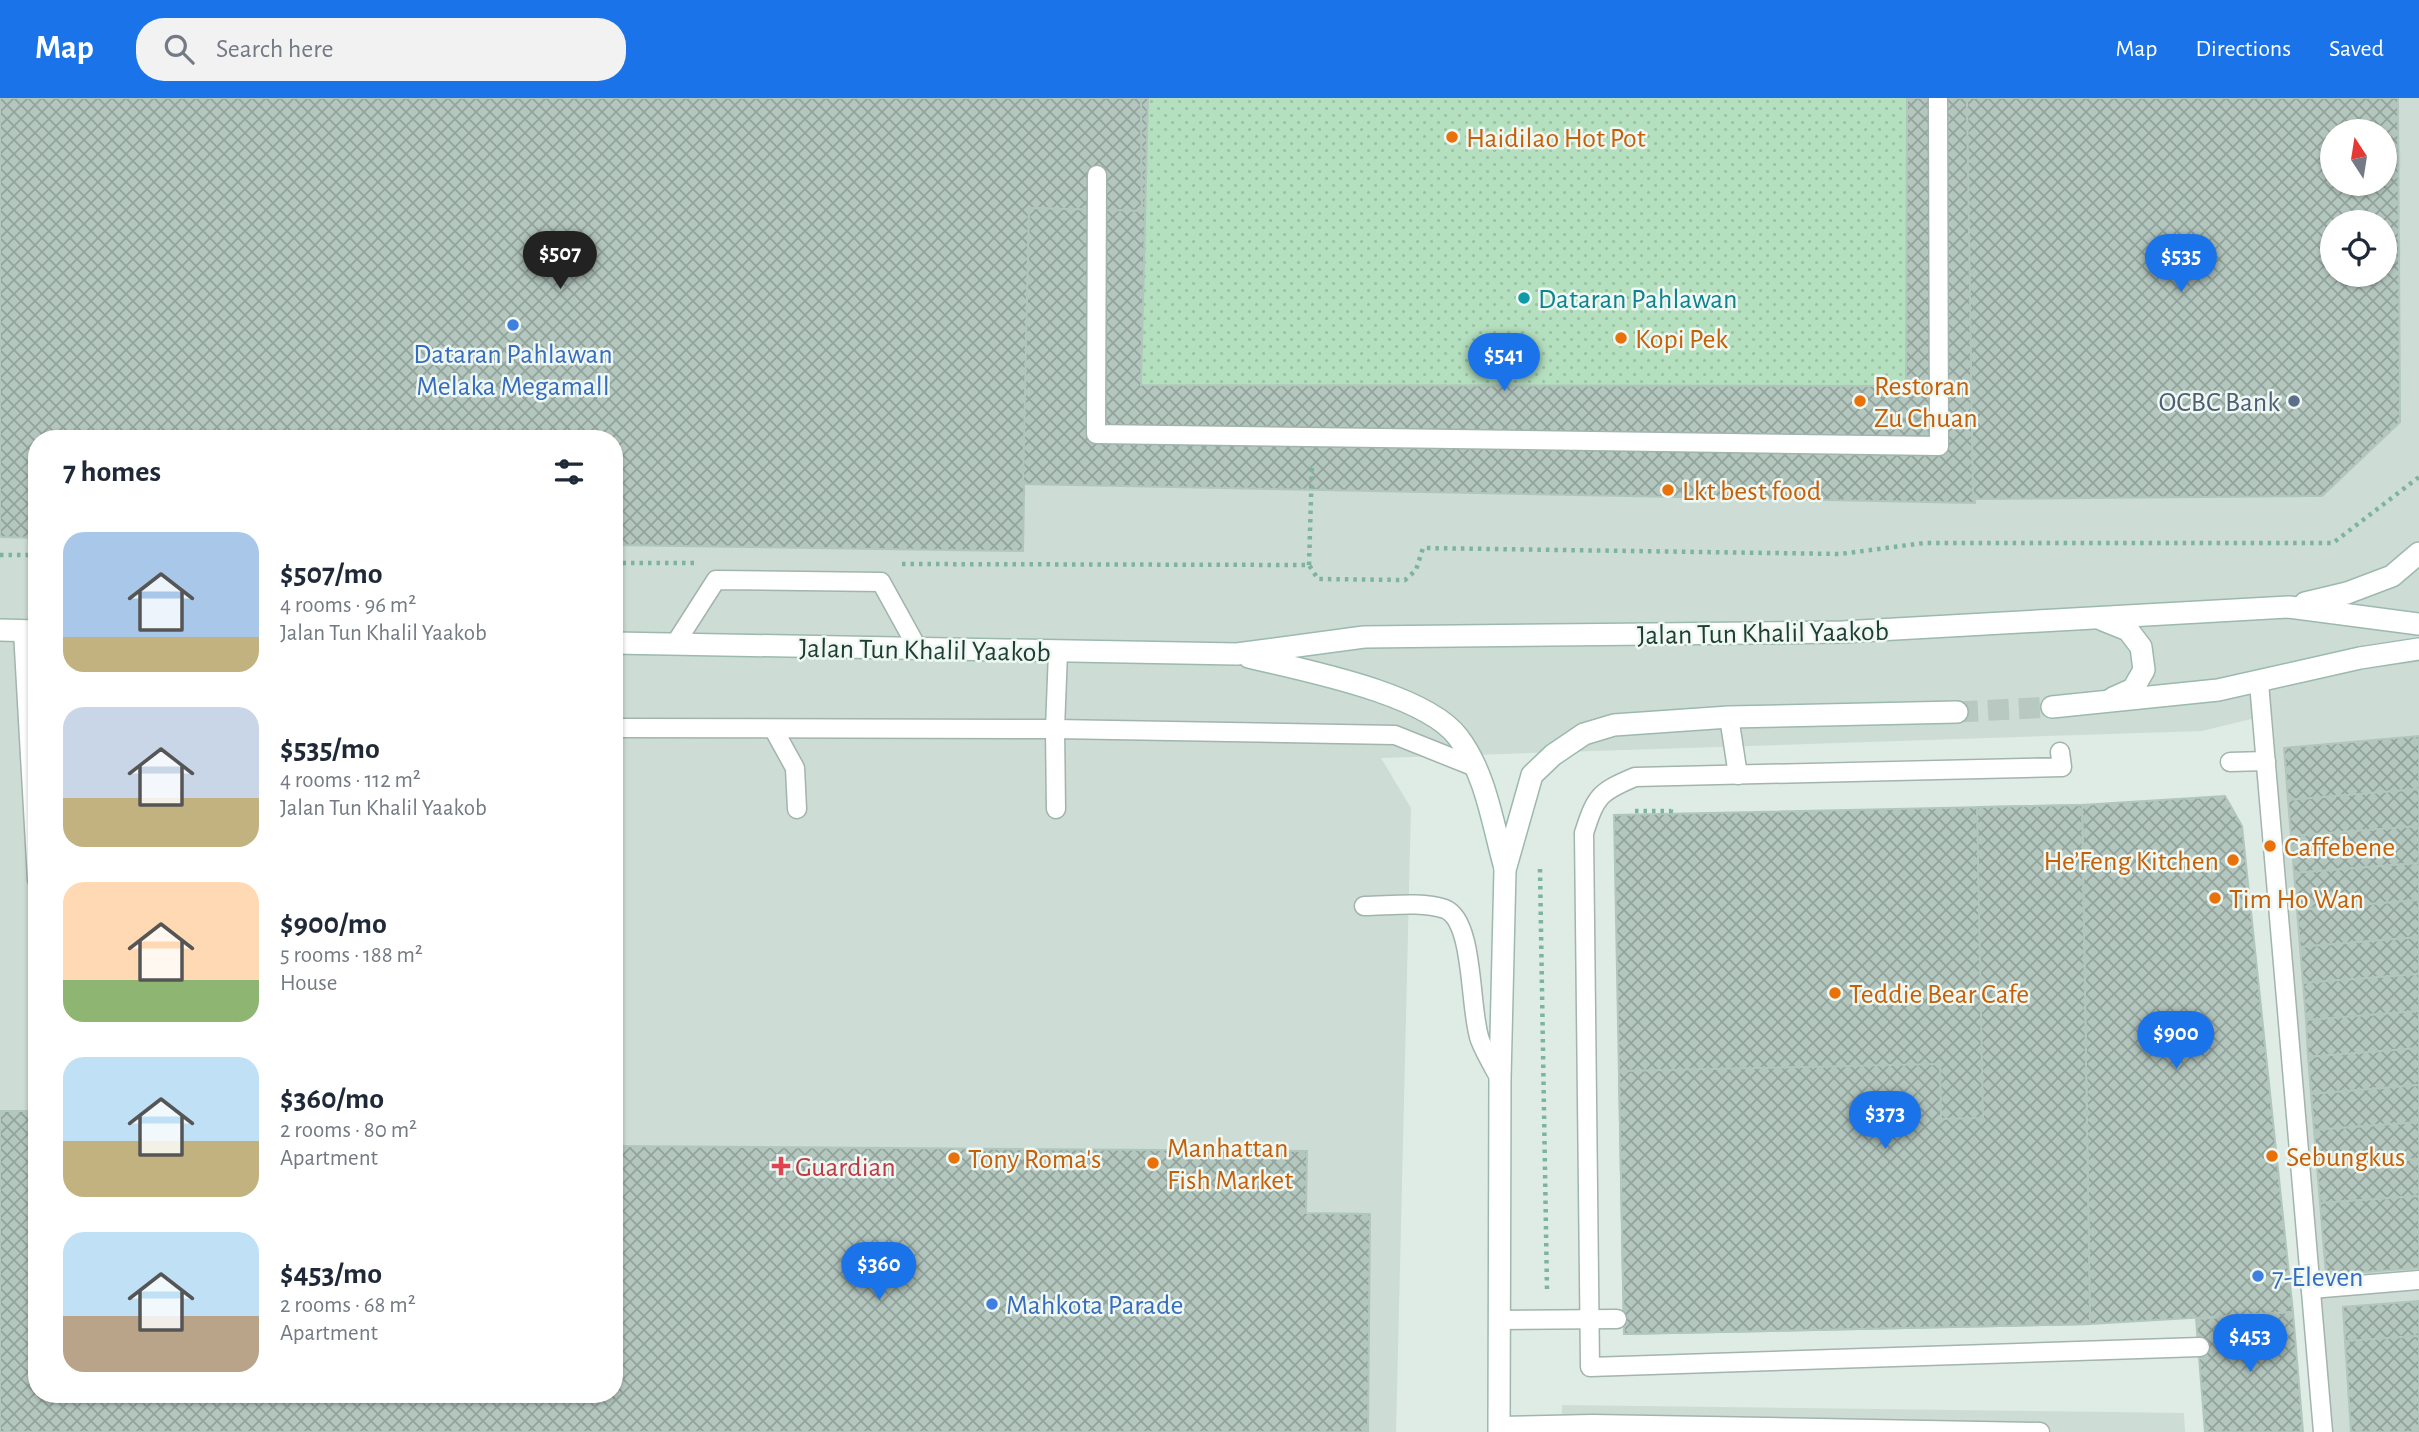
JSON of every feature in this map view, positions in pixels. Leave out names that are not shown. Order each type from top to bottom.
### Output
[{"type":"main road","points":[[2289,607],[2347,593],[2392,576],[2419,553]]},
{"type":"main road","points":[[2289,607],[2419,624]]},
{"type":"main road","name":"Jalan Tun Khalil Yaakob","points":[[623,643],[1237,654],[1364,637],[1842,632],[2289,607]]},
{"type":"main road","points":[[2098,618],[2128,630],[2141,648],[2144,670],[2133,689],[2104,702]]},
{"type":"main road","points":[[0,630],[28,631]]},
{"type":"main road","points":[[2052,706],[2259,683],[2360,658],[2419,649]]},
{"type":"main road","name":"Jalan Tun Khalil Yaakob","points":[[1237,654],[1371,687],[1427,714],[1457,735],[1475,766],[1505,870]]},
{"type":"main road","points":[[1499,1429],[1500,1079],[1505,870],[1532,775],[1553,755],[1584,734],[1614,725],[1729,717],[1957,712]]},
{"type":"lane","points":[[1097,175],[1096,434],[1939,446],[1938,98]]},
{"type":"lane","points":[[675,644],[716,580],[881,582],[918,649]]},
{"type":"lane","points":[[1056,809],[1058,652]]},
{"type":"lane","points":[[2259,683],[2323,1432]]},
{"type":"lane","points":[[1729,717],[1738,775]]},
{"type":"lane","points":[[623,728],[1055,729],[1395,735],[1475,766]]},
{"type":"lane","points":[[774,730],[795,768],[796,809]]},
{"type":"lane","points":[[2060,752],[2062,767],[1635,777],[1604,790],[1591,811],[1584,833],[1590,1367],[2200,1347]]},
{"type":"lane","points":[[2230,762],[2266,761]]},
{"type":"lane","points":[[1364,906],[1446,909],[1458,918],[1465,936],[1480,1039],[1500,1079]]},
{"type":"lane","points":[[2311,1289],[2419,1280]]},
{"type":"lane","points":[[1499,1320],[1617,1319]]},
{"type":"lane","points":[[2297,1345],[2316,1344]]},
{"type":"lane","points":[[1499,1429],[2040,1432]]},
{"type":"path","points":[[1312,457],[1309,565],[1312,574],[1318,579],[1405,580],[1416,570],[1423,548],[1840,554],[1924,543],[2333,543],[2419,477]]},
{"type":"path","points":[[0,555],[28,555]]},
{"type":"path","points":[[623,563],[698,563]]},
{"type":"path","points":[[892,564],[1309,565]]},
{"type":"path","points":[[1621,811],[1671,811],[1670,776]]},
{"type":"shaded area","points":[[0,98],[2419,98],[2419,1432],[2332,1432],[2272,714],[2202,731],[1381,758],[1411,808],[1396,1432],[0,1432]]},
{"type":"shaded area","points":[[1562,1405],[2184,1413],[2185,1432],[1561,1432]]},
{"type":"green space","name":"Dataran Pahlawan","points":[[1148,98],[1907,98],[1906,386],[1141,385]]},
{"type":"building","name":"Dataran Pahlawan Melaka Megamall","points":[[0,98],[1141,98],[1142,211],[1029,208],[1023,551],[623,545],[623,430],[28,430],[28,538],[0,537]]},
{"type":"building","points":[[1141,98],[1148,98],[1141,385],[1906,386],[1907,98],[1967,98],[1975,503],[1023,484],[1029,208],[1142,211]]},
{"type":"building","points":[[1967,98],[2398,98],[2400,422],[2322,496],[1973,499]]},
{"type":"building","points":[[2419,736],[2419,789],[2288,800],[2284,748]]},
{"type":"building","points":[[2419,789],[2419,826],[2291,836],[2288,800]]},
{"type":"building","points":[[2225,796],[2242,826],[2293,1312],[2090,1324],[2082,805]]},
{"type":"building","points":[[2082,805],[2090,1324],[1624,1334],[1614,815]]},
{"type":"building","points":[[2082,805],[2090,1324],[1624,1334],[1619,1071],[1940,1064],[1941,1119],[1983,1118],[1977,807]]},
{"type":"building","points":[[2419,826],[2419,863],[2294,873],[2291,836]]},
{"type":"building","points":[[2419,863],[2419,900],[2297,910],[2294,873]]},
{"type":"building","points":[[2419,900],[2419,937],[2300,947],[2297,910]]},
{"type":"building","points":[[2419,937],[2419,974],[2303,983],[2300,947]]},
{"type":"building","points":[[2419,974],[2419,1011],[2306,1020],[2303,983]]},
{"type":"building","points":[[2419,1011],[2419,1048],[2308,1057],[2306,1020]]},
{"type":"building","points":[[2419,1048],[2419,1085],[2311,1094],[2308,1057]]},
{"type":"building","points":[[2419,1085],[2419,1122],[2314,1130],[2311,1094]]},
{"type":"building","name":"Mahkota Parade","points":[[0,1111],[28,1111],[28,1403],[623,1403],[623,1146],[1307,1151],[1306,1213],[1370,1214],[1368,1432],[0,1432]]},
{"type":"building","points":[[2419,1122],[2419,1159],[2317,1167],[2314,1130]]},
{"type":"building","points":[[2419,1159],[2419,1196],[2320,1203],[2317,1167]]},
{"type":"building","points":[[2419,1196],[2419,1268],[2326,1275],[2320,1203]]},
{"type":"building","points":[[2419,1301],[2419,1336],[2345,1341],[2343,1307]]},
{"type":"building","points":[[2293,1312],[2303,1432],[2205,1432],[2196,1319]]},
{"type":"building","points":[[2419,1336],[2419,1432],[2351,1432],[2345,1341]]},
{"type":"tunnel","points":[[1957,712],[2052,707]]},
{"type":"place","name":"Haidilao Hot Pot","points":[[1452,137]]},
{"type":"place","name":"Dataran Pahlawan","points":[[1524,298]]},
{"type":"place","name":"Dataran Pahlawan Melaka Megamall","points":[[513,325]]},
{"type":"place","name":"Kopi Pek","points":[[1621,338]]},
{"type":"place","name":"Restoran Zu Chuan","points":[[1860,401]]},
{"type":"place","name":"OCBC Bank","points":[[2294,401]]},
{"type":"place","name":"Lkt best food","points":[[1668,490]]},
{"type":"place","name":"Caffebene","points":[[2270,846]]},
{"type":"place","name":"He’Feng Kitchen","points":[[2233,860]]},
{"type":"place","name":"Tim Ho Wan","points":[[2215,898]]},
{"type":"place","name":"Teddie Bear Cafe","points":[[1835,993]]},
{"type":"place","name":"Sebungkus","points":[[2272,1156]]},
{"type":"place","name":"Tony Roma's","points":[[954,1158]]},
{"type":"place","name":"Manhattan Fish Market","points":[[1153,1163]]},
{"type":"place","name":"Guardian","points":[[781,1166]]},
{"type":"place","name":"7-Eleven","points":[[2258,1276]]},
{"type":"place","name":"Mahkota Parade","points":[[992,1304]]}]
